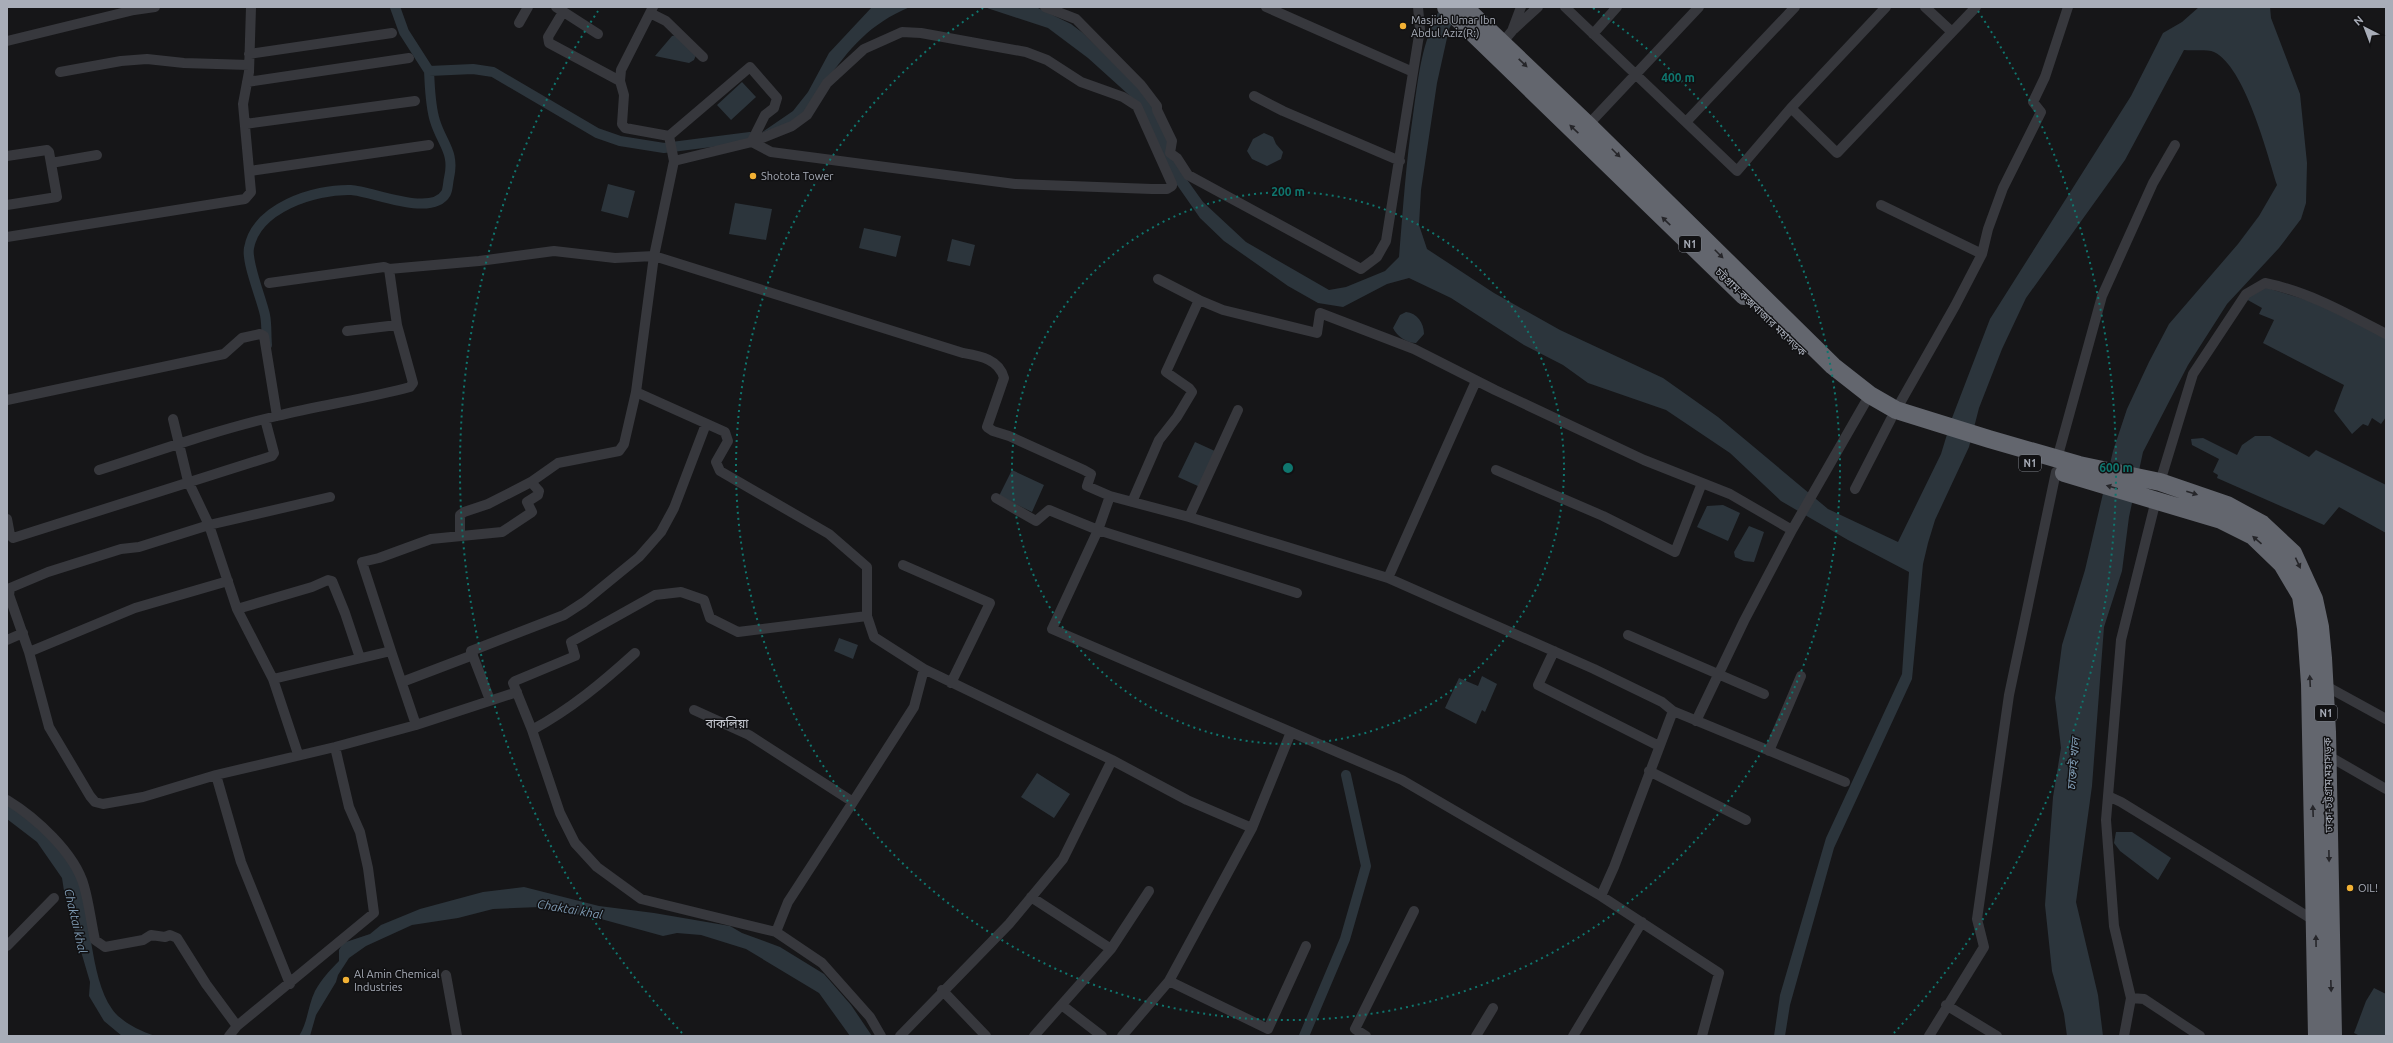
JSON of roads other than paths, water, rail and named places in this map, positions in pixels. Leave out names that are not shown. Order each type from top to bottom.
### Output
[{"type":"highway","name":"চট্টগ্রাম-কক্সবাজার মহাসড়ক","points":[[1446,7],[1480,31],[1507,37],[1698,243],[1824,373],[1847,392],[1865,403],[1924,424],[2077,471],[2155,490]]},
{"type":"highway","name":"চট্টগ্রাম-কক্সবাজার মহাসড়ক","points":[[1464,7],[1480,31],[1580,134],[1833,366],[1894,414]]},
{"type":"highway","name":"ঢাকা-চট্টগ্রাম মহাসড়ক","points":[[2155,490],[2234,509],[2262,524],[2293,554],[2314,599],[2320,627],[2324,685],[2318,731],[2315,920],[2318,1036]]},
{"type":"highway","name":"ঢাকা-চট্টগ্রাম মহাসড়ক","points":[[2155,490],[2253,536],[2282,564],[2301,596],[2318,731],[2327,755],[2333,1036]]},
{"type":"street","points":[[7,41],[134,10],[155,7]]},
{"type":"street","points":[[7,237],[245,199],[251,192],[243,104],[249,65],[251,7]]},
{"type":"street","points":[[518,23],[528,7]]},
{"type":"street","points":[[1045,7],[1076,19],[1141,85],[1157,106],[1156,110],[1172,141],[1170,153],[1177,158],[1188,175],[1361,269],[1378,257],[1386,241],[1420,29],[1418,7]]},
{"type":"street","points":[[1266,7],[1413,72]]},
{"type":"street","points":[[1507,37],[1521,7]]},
{"type":"street","points":[[1507,37],[1538,7]]},
{"type":"street","points":[[1565,7],[1737,171],[1790,108],[1886,7]]},
{"type":"street","points":[[1593,34],[1617,7]]},
{"type":"street","points":[[1588,125],[1699,7]]},
{"type":"street","points":[[1686,122],[1795,7]]},
{"type":"street","points":[[1925,7],[1952,32]]},
{"type":"street","points":[[1790,108],[1837,153],[1976,7]]},
{"type":"street","points":[[1855,489],[1894,414],[1955,306],[1982,254],[1988,229],[2003,188],[2041,112],[2033,102],[2045,77],[2068,7]]},
{"type":"street","points":[[598,34],[559,9],[548,37],[549,43],[620,81]]},
{"type":"street","points":[[669,136],[623,126],[624,96],[620,81],[624,59],[651,10],[666,21],[703,57]]},
{"type":"street","points":[[674,161],[752,142],[792,126],[807,115],[827,83],[864,49],[902,32],[921,33],[1026,52],[1046,60],[1081,82],[1123,97],[1137,106],[1172,184],[1167,189],[1152,189],[1015,184],[771,152],[752,142]]},
{"type":"street","points":[[249,54],[392,33]]},
{"type":"street","points":[[247,82],[409,58]]},
{"type":"street","points":[[60,72],[121,61],[147,59],[184,63],[249,65]]},
{"type":"street","points":[[669,136],[750,67],[777,98],[774,108],[764,115],[752,142]]},
{"type":"street","points":[[1254,96],[1282,111],[1400,160]]},
{"type":"street","points":[[245,124],[415,100]]},
{"type":"street","points":[[460,536],[460,516],[464,512],[488,504],[531,482],[558,464],[619,451],[624,444],[636,392],[654,256],[674,161],[669,136]]},
{"type":"street","points":[[250,171],[429,145]]},
{"type":"street","points":[[1928,1036],[1946,1005],[1984,947],[1977,920],[2009,695],[2057,465],[2102,296],[2153,183],[2175,145]]},
{"type":"street","points":[[7,156],[47,150],[51,163],[57,197],[7,205]]},
{"type":"street","points":[[51,163],[97,155]]},
{"type":"street","points":[[1881,206],[1982,254]]},
{"type":"street","points":[[269,283],[384,267],[389,269],[480,261],[554,251],[615,258],[654,256],[964,353],[987,357],[1003,371],[1004,378],[987,426],[993,431],[1009,436],[1091,474],[1086,486],[1110,496],[1188,517],[1388,578],[1554,651],[1662,702],[1672,711],[1845,782]]},
{"type":"street","points":[[99,470],[179,444],[265,419],[410,388],[413,383],[397,325],[389,269]]},
{"type":"street","points":[[1158,280],[1223,310],[1317,333],[1320,313],[1414,349],[1476,381],[1644,460],[1730,494],[1792,530]]},
{"type":"street","points":[[2124,1036],[2130,998],[2114,926],[2106,820],[2121,640],[2155,490],[2193,374],[2246,294],[2265,283],[2293,289],[2334,306],[2386,334]]},
{"type":"street","points":[[1132,502],[1159,440],[1177,417],[1192,392],[1189,388],[1166,372],[1199,300]]},
{"type":"street","points":[[347,331],[397,325]]},
{"type":"street","points":[[7,400],[224,354],[242,338],[260,334],[264,336],[277,416]]},
{"type":"street","points":[[1388,578],[1476,381]]},
{"type":"street","points":[[636,392],[725,432],[728,436],[728,440],[716,462],[720,471],[829,534],[867,567],[867,616],[874,637],[924,669],[951,683],[1112,760],[1188,800],[1252,828]]},
{"type":"street","points":[[1696,721],[1813,490],[1865,403]]},
{"type":"street","points":[[1188,517],[1238,410]]},
{"type":"street","points":[[173,419],[188,481],[209,525],[237,609],[273,679],[298,754]]},
{"type":"street","points":[[7,519],[10,535],[13,538],[188,481],[274,455],[265,419]]},
{"type":"street","points":[[490,700],[472,650],[564,615],[584,602],[639,557],[661,532],[674,508],[706,424]]},
{"type":"street","points":[[1496,470],[1603,516],[1675,552],[1702,482]]},
{"type":"street","points":[[416,725],[362,562],[379,558],[431,538],[502,532],[531,513],[527,502],[539,494],[531,482]]},
{"type":"street","points":[[1110,496],[1098,530],[1052,629],[1402,780],[1642,922],[1720,973],[1702,1036]]},
{"type":"street","points":[[330,497],[209,525],[139,547],[121,550],[72,564],[11,587],[9,595],[29,652],[49,727],[86,791],[95,802],[116,803],[143,797],[216,775],[298,754],[335,748],[416,725],[516,692]]},
{"type":"street","points":[[996,498],[1036,520],[1048,510],[1098,530],[1298,593]]},
{"type":"street","points":[[903,564],[990,603],[951,683]]},
{"type":"street","points":[[237,609],[312,587],[328,580],[332,581],[346,613],[360,658]]},
{"type":"street","points":[[29,652],[135,608],[228,581]]},
{"type":"street","points":[[867,616],[738,632],[710,618],[704,600],[681,592],[655,595],[571,642],[574,656],[514,681],[513,683],[532,730],[560,813],[575,843],[597,868],[641,899],[776,932],[822,963],[870,1017],[881,1036]]},
{"type":"street","points":[[7,640],[23,633]]},
{"type":"street","points":[[1628,635],[1764,694]]},
{"type":"street","points":[[273,679],[391,651]]},
{"type":"street","points":[[1554,651],[1538,685],[1659,746]]},
{"type":"street","points":[[532,730],[561,714],[575,702],[595,690],[635,653]]},
{"type":"street","points":[[402,682],[473,655]]},
{"type":"street","points":[[776,932],[788,902],[914,707],[924,669]]},
{"type":"street","points":[[1769,751],[1801,676]]},
{"type":"street","points":[[2324,685],[2386,719]]},
{"type":"street","points":[[694,710],[749,735],[853,802]]},
{"type":"street","points":[[1600,896],[1614,867],[1672,711]]},
{"type":"street","points":[[1122,1036],[1169,981],[1252,828],[1291,732]]},
{"type":"street","points":[[229,1036],[237,1026],[290,984],[374,913],[368,868],[360,832],[349,807],[335,748]]},
{"type":"street","points":[[2327,755],[2386,789]]},
{"type":"street","points":[[900,1036],[942,990],[1009,924],[1063,859],[1112,760]]},
{"type":"street","points":[[1649,771],[1746,820]]},
{"type":"street","points":[[216,775],[241,862],[290,984]]},
{"type":"street","points":[[2108,796],[2121,802],[2315,920]]},
{"type":"street","points":[[7,800],[41,826],[73,865],[84,884],[95,940],[105,946],[143,940],[151,935],[165,937],[170,935],[177,938],[206,984],[237,1026]]},
{"type":"street","points":[[1034,1036],[1063,1006],[1111,949],[1149,891]]},
{"type":"street","points":[[1031,897],[1111,949]]},
{"type":"street","points":[[7,946],[54,898]]},
{"type":"street","points":[[1366,1036],[1355,1029],[1414,911]]},
{"type":"street","points":[[1574,1036],[1642,922]]},
{"type":"street","points":[[1169,981],[1267,1033],[1306,946]]},
{"type":"street","points":[[446,975],[457,1036]]},
{"type":"street","points":[[942,990],[986,1036]]},
{"type":"street","points":[[2130,998],[2144,999],[2200,1036]]},
{"type":"street","points":[[1946,1005],[1997,1036]]},
{"type":"street","points":[[1063,1006],[1102,1036]]},
{"type":"street","points":[[1476,1036],[1493,1008]]},
{"type":"water","points":[[872,7],[910,7],[883,21],[861,38],[843,59],[811,103],[795,120],[761,133],[793,111],[808,92],[829,53]]},
{"type":"water","name":"চাক্তাই খাল","points":[[984,7],[1036,7],[1071,24],[1083,33],[1149,98],[1183,174],[1203,202],[1246,242],[1329,290],[1346,287],[1385,271],[1399,257],[1411,133],[1419,73],[1425,47],[1434,21],[1441,7],[1461,7],[1449,29],[1437,83],[1421,190],[1419,225],[1427,249],[1494,293],[1560,330],[1663,378],[1718,417],[1828,509],[1898,542],[1941,454],[1952,418],[1990,319],[2131,96],[2163,33],[2182,22],[2199,7],[2270,7],[2271,18],[2300,94],[2307,163],[2306,203],[2301,219],[2279,248],[2227,304],[2188,365],[2143,452],[2129,517],[2122,571],[2104,627],[2092,786],[2076,902],[2098,995],[2103,1036],[2067,1036],[2064,1014],[2052,971],[2045,905],[2053,797],[2061,748],[2055,698],[2062,645],[2085,570],[2113,451],[2127,409],[2169,324],[2238,244],[2259,216],[2277,185],[2261,133],[2245,92],[2236,75],[2225,61],[2211,51],[2184,50],[2125,160],[2026,298],[2002,349],[1979,408],[1969,447],[1935,520],[1928,543],[1923,564],[1912,679],[1834,848],[1790,1005],[1785,1036],[1774,1036],[1780,995],[1826,838],[1902,674],[1909,572],[1848,540],[1781,501],[1730,453],[1666,410],[1588,383],[1563,365],[1524,345],[1451,298],[1409,278],[1387,284],[1343,307],[1318,303],[1288,286],[1224,241],[1200,218],[1168,172],[1129,95],[1088,58],[1048,28]]},
{"type":"water","points":[[677,35],[696,55],[694,60],[689,63],[655,56],[672,36]]},
{"type":"water","points":[[742,82],[756,97],[731,120],[717,105]]},
{"type":"water","points":[[1264,133],[1273,137],[1276,144],[1283,152],[1281,159],[1267,166],[1252,159],[1247,151],[1253,139]]},
{"type":"water","points":[[608,184],[635,191],[628,218],[601,211]]},
{"type":"water","points":[[735,203],[772,209],[766,240],[729,234]]},
{"type":"water","points":[[864,228],[901,236],[896,257],[859,248]]},
{"type":"water","points":[[952,239],[975,245],[970,266],[947,261]]},
{"type":"water","points":[[2264,287],[2327,306],[2386,338],[2386,417],[2381,424],[2372,418],[2368,426],[2363,424],[2352,434],[2334,411],[2344,385],[2263,343],[2274,320],[2259,314],[2262,308],[2246,299]]},
{"type":"water","points":[[1406,312],[1417,316],[1423,326],[1424,334],[1416,343],[1409,342],[1402,338],[1393,328],[1400,315]]},
{"type":"water","points":[[2255,436],[2270,436],[2309,457],[2316,450],[2386,485],[2386,533],[2339,507],[2324,525],[2217,478],[2218,475],[2213,472],[2219,459],[2192,445],[2191,439],[2203,438],[2237,455],[2242,445]]},
{"type":"water","points":[[1195,442],[1217,452],[1200,487],[1178,477]]},
{"type":"water","points":[[1012,470],[1044,485],[1032,512],[999,496]]},
{"type":"water","points":[[1723,505],[1740,513],[1728,541],[1697,527],[1707,506]]},
{"type":"water","points":[[1749,526],[1764,532],[1754,562],[1744,561],[1735,557],[1734,552]]},
{"type":"water","points":[[839,638],[858,645],[853,659],[834,651]]},
{"type":"water","points":[[1482,676],[1497,684],[1485,712],[1482,710],[1476,724],[1445,708],[1459,678],[1478,686]]},
{"type":"water","points":[[1037,773],[1070,794],[1054,818],[1021,797]]},
{"type":"water","points":[[7,802],[54,843],[70,862],[75,871],[81,887],[85,905],[99,979],[112,1009],[120,1018],[131,1026],[155,1036],[122,1036],[104,1021],[89,996],[90,982],[65,897],[62,878],[37,842],[7,819]]},
{"type":"water","points":[[2116,832],[2132,832],[2171,858],[2158,880],[2120,851],[2114,843]]},
{"type":"water","points":[[524,887],[599,906],[654,913],[730,926],[742,933],[780,947],[824,974],[851,1005],[872,1036],[850,1036],[819,993],[746,949],[701,935],[677,933],[663,936],[601,919],[540,907],[493,909],[458,918],[412,925],[366,946],[349,958],[338,975],[336,982],[316,1015],[310,1036],[299,1036],[315,991],[326,975],[339,961],[339,950],[343,943],[370,934],[381,925],[420,909],[483,892]]},
{"type":"water","points":[[2374,988],[2386,994],[2386,1036],[2360,1036],[2354,1033],[2366,1001]]},
{"type":"waterway","name":"Chaktai khal","points":[[395,7],[404,32],[429,71]]},
{"type":"waterway","points":[[429,71],[473,69],[493,72],[597,133],[620,141],[664,148],[750,137]]},
{"type":"waterway","points":[[267,345],[265,315],[252,271],[249,254],[249,248],[254,234],[263,222],[275,212],[289,204],[304,197],[320,193],[351,190],[361,191],[415,203],[428,203],[439,200],[446,193],[448,188],[450,161],[447,148],[433,115],[430,96],[429,71]]},
{"type":"waterway","points":[[1304,1036],[1345,939],[1366,866],[1346,775]]},
{"type":"place","name":"Masjida Umar Ibn Abdul Aziz(R:)","points":[[1403,26]]},
{"type":"place","name":"Shotota Tower","points":[[753,176]]},
{"type":"place","name":"OIL!","points":[[2350,888]]},
{"type":"place","name":"Al Amin Chemical Industries","points":[[346,980]]},
{"type":"district","name":"বাকলিয়া","points":[[727,723]]}]
